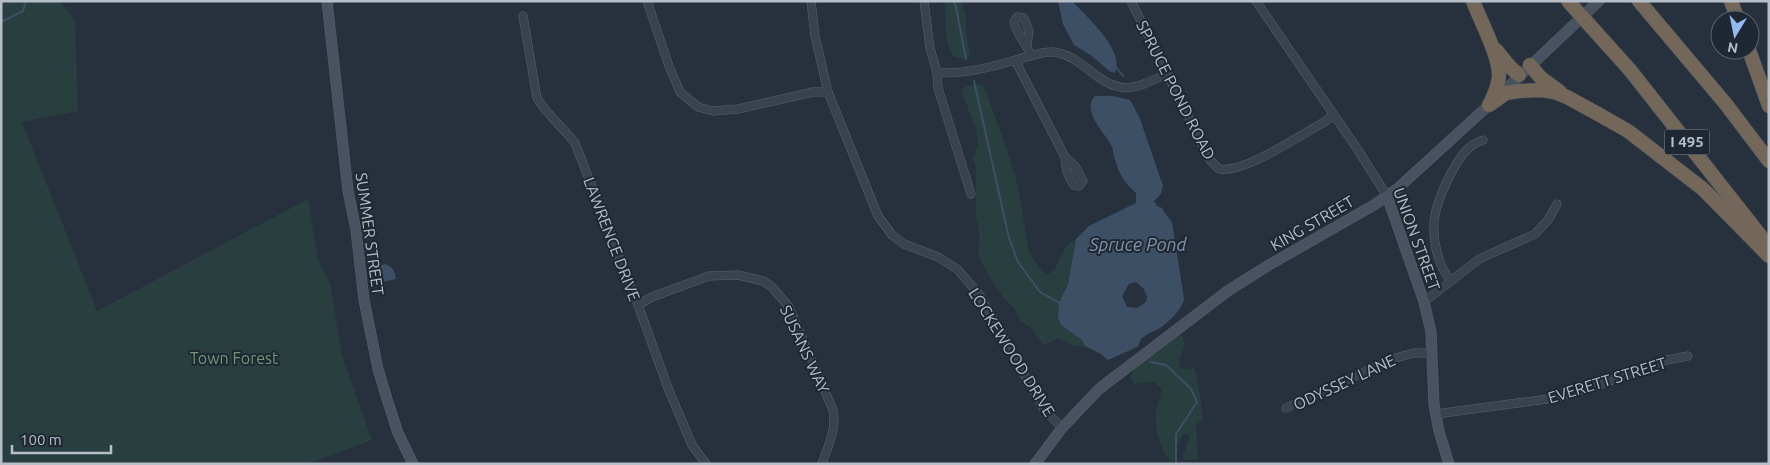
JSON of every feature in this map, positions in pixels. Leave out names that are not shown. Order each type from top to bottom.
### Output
[{"type":"highway","points":[[1472,1],[1490,44],[1499,74],[1497,88],[1489,105]]},
{"type":"highway","name":"I 495","points":[[1568,1],[1630,70],[1769,246]]},
{"type":"highway","points":[[1640,3],[1726,103],[1769,161]]},
{"type":"highway","points":[[1490,44],[1519,75]]},
{"type":"highway","points":[[1753,60],[1769,106]]},
{"type":"highway","points":[[1530,65],[1541,78],[1567,97],[1628,131],[1703,189],[1769,256]]},
{"type":"highway","points":[[1489,105],[1506,93],[1519,91],[1541,90],[1567,97]]},
{"type":"main road","name":"SUMMER STREET","points":[[327,1],[348,191],[356,230],[364,300],[378,369],[398,433],[413,464]]},
{"type":"main road","name":"KING STREET","points":[[1035,464],[1062,428],[1099,389],[1229,290],[1387,196],[1489,105],[1599,1]]},
{"type":"main road","name":"UNION STREET","points":[[1387,196],[1424,302],[1431,332],[1433,394],[1436,414],[1449,464]]},
{"type":"street","points":[[647,1],[680,92],[698,107],[714,111],[738,109],[814,92],[828,92]]},
{"type":"street","name":"LOCKEWOOD DRIVE","points":[[811,1],[815,36],[828,92],[878,216],[889,233],[904,244],[938,257],[961,273],[979,294],[1043,408],[1062,428]]},
{"type":"street","points":[[924,1],[930,48],[937,72],[939,94],[971,194]]},
{"type":"street","name":"SPRUCE POND ROAD","points":[[1131,1],[1210,160],[1219,169],[1226,170],[1245,166],[1333,116]]},
{"type":"street","name":"UNION STREET","points":[[1256,1],[1387,196]]},
{"type":"street","name":"LAWRENCE DRIVE","points":[[523,16],[537,98],[544,110],[575,143],[638,305],[664,379],[692,445],[706,464]]},
{"type":"street","points":[[1027,45],[1031,56]]},
{"type":"street","points":[[937,72],[968,72],[1051,52],[1078,61],[1102,81],[1117,87],[1138,86],[1167,74]]},
{"type":"street","points":[[1015,60],[1065,157]]},
{"type":"street","points":[[1451,281],[1442,268],[1438,256],[1434,219],[1444,191],[1460,158],[1470,146],[1483,140]]},
{"type":"street","points":[[1424,302],[1479,259],[1535,234],[1548,220],[1557,204]]},
{"type":"street","name":"SUSANS WAY","points":[[638,305],[652,297],[709,276],[728,274],[749,277],[763,281],[772,287],[792,313],[833,410],[834,427],[822,464]]},
{"type":"street","name":"ODYSSEY LANE","points":[[1286,408],[1395,358],[1414,353],[1432,353]]},
{"type":"street","name":"EVERETT STREET","points":[[1436,414],[1567,396],[1646,366],[1688,356]]},
{"type":"green space","name":"Town Forest","points":[[1,1],[60,1],[75,20],[78,111],[22,122],[97,311],[308,199],[318,260],[330,283],[342,356],[372,440],[307,464],[1,464]]},
{"type":"green space","points":[[945,1],[962,1],[970,53],[967,59],[954,57],[950,51],[946,30]]},
{"type":"green space","points":[[975,84],[983,85],[987,94],[1018,186],[1029,252],[1043,272],[1048,274],[1055,270],[1065,248],[1076,239],[1068,284],[1059,303],[1061,325],[1082,340],[1085,346],[1075,346],[1058,338],[1047,344],[1042,344],[1032,329],[1021,321],[1014,308],[1003,297],[987,273],[978,254],[980,238],[976,217],[976,169],[973,157],[978,146],[976,128],[961,91],[965,87]]},
{"type":"green space","points":[[1177,334],[1183,336],[1184,342],[1179,366],[1183,369],[1194,368],[1200,392],[1203,419],[1196,425],[1198,459],[1187,460],[1183,458],[1190,438],[1189,435],[1184,433],[1177,444],[1177,456],[1172,463],[1160,444],[1158,437],[1156,415],[1161,388],[1154,382],[1134,384],[1131,378],[1133,370],[1144,360],[1159,351]]},
{"type":"water","points":[[1058,1],[1072,1],[1103,34],[1115,54],[1117,64],[1115,73],[1109,71],[1092,56],[1074,45],[1063,24]]},
{"type":"water","name":"Spruce Pond","points":[[1095,96],[1113,96],[1130,100],[1139,116],[1163,186],[1161,194],[1154,201],[1157,206],[1162,208],[1172,222],[1184,299],[1178,311],[1164,325],[1142,338],[1135,348],[1108,360],[1085,346],[1082,340],[1061,325],[1058,318],[1059,303],[1068,284],[1076,239],[1089,226],[1136,203],[1136,193],[1122,177],[1111,145],[1095,121],[1091,102]],"holes":[[[1136,282],[1144,289],[1147,297],[1146,302],[1137,308],[1127,307],[1122,296],[1129,284]]]},
{"type":"water","points":[[385,264],[393,270],[396,279],[378,283],[373,279],[378,267]]},
{"type":"waterway","points":[[1,22],[23,11],[26,1]]},
{"type":"waterway","points":[[953,1],[956,7],[966,59]]},
{"type":"waterway","points":[[1115,66],[1123,76]]},
{"type":"waterway","points":[[974,81],[1009,238],[1018,262],[1040,292],[1061,304]]},
{"type":"waterway","points":[[1135,345],[1137,346],[1140,339]]},
{"type":"waterway","points":[[1150,362],[1166,365],[1191,389],[1197,402],[1176,434],[1176,464]]}]
